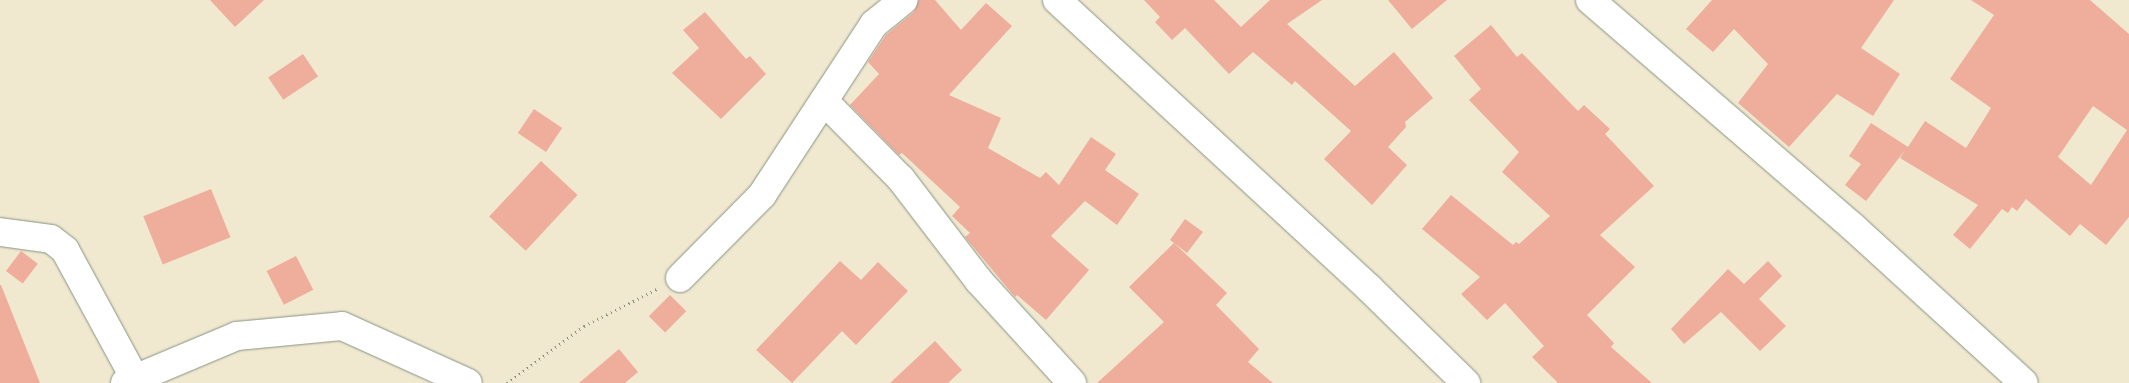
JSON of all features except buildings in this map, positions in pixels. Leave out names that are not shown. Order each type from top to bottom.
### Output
[{"type":"street","points":[[680,278],[762,195],[874,24],[904,0]]},
{"type":"street","points":[[1057,0],[1369,288],[1466,383]]},
{"type":"street","points":[[1590,0],[1853,227],[2024,383]]},
{"type":"street","points":[[824,101],[901,180],[979,281],[1072,383]]},
{"type":"street","points":[[0,232],[51,240],[65,250],[130,381],[237,336],[342,326],[468,383]]},
{"type":"path","points":[[507,383],[584,326],[680,278]]}]
